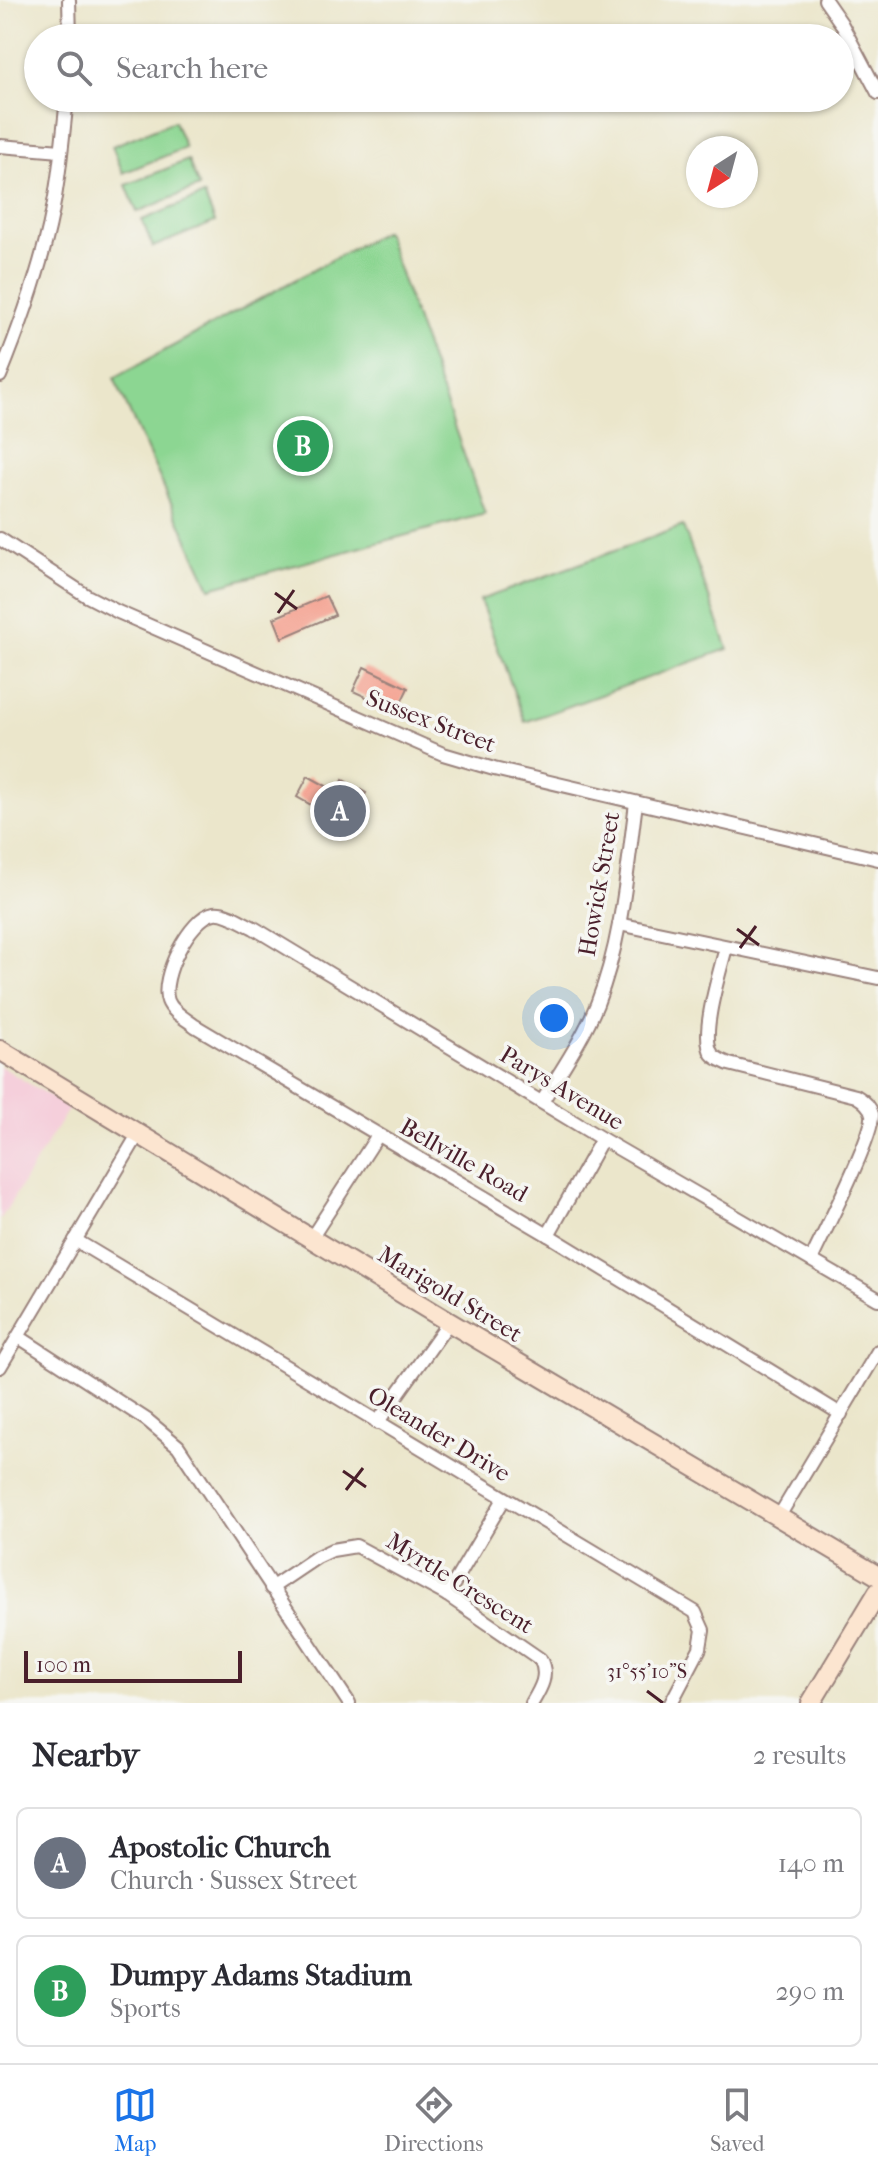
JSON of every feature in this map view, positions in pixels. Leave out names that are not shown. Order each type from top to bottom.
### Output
[{"type":"street","points":[[69,0],[70,24]]},
{"type":"street","points":[[825,0],[839,24]]},
{"type":"street","points":[[854,49],[878,93]]},
{"type":"street","points":[[863,64],[878,58]]},
{"type":"street","points":[[0,376],[47,238],[65,112]]},
{"type":"street","points":[[0,146],[61,151]]},
{"type":"street","name":"Sussex Street","points":[[0,539],[87,596],[118,612],[403,738],[472,764],[878,859]]},
{"type":"street","name":"Howick Street","points":[[542,1102],[598,1003],[619,924],[636,803]]},
{"type":"street","name":"Bellville Road","points":[[223,914],[213,913],[199,922],[173,961],[166,975],[166,989],[168,1001],[174,1010],[195,1026],[548,1235],[841,1414]]},
{"type":"street","name":"Parys Avenue","points":[[223,914],[254,928],[602,1139],[878,1299]]},
{"type":"street","points":[[619,924],[878,978]]},
{"type":"street","points":[[726,947],[707,1031],[710,1052],[729,1064],[856,1096],[864,1101],[872,1114],[871,1126],[851,1176],[811,1260]]},
{"type":"street","name":"Marigold Street","points":[[0,1050],[449,1322],[878,1576]]},
{"type":"street","points":[[0,1367],[139,1133]]},
{"type":"street","points":[[312,1237],[378,1135]]},
{"type":"street","points":[[548,1235],[602,1139]]},
{"type":"street","name":"Oleander Drive","points":[[75,1240],[695,1612],[703,1630],[700,1648],[671,1703]]},
{"type":"street","points":[[377,1423],[449,1322]]},
{"type":"street","points":[[19,1337],[169,1436],[186,1456],[349,1703]]},
{"type":"street","points":[[778,1518],[878,1351]]},
{"type":"street","points":[[447,1595],[504,1499]]},
{"type":"street","name":"Myrtle Crescent","points":[[271,1588],[317,1557],[332,1550],[356,1546],[447,1595],[540,1659],[544,1666],[544,1681],[532,1703]]},
{"type":"street","points":[[811,1703],[878,1592]]},
{"type":"shaded area","points":[[0,1066],[69,1108],[0,1220]]},
{"type":"green space","points":[[174,121],[185,148],[123,173],[112,146]]},
{"type":"green space","points":[[188,160],[199,187],[137,212],[126,185]]},
{"type":"green space","points":[[204,195],[215,222],[153,247],[142,220]]},
{"type":"green space","points":[[385,231],[485,514],[210,588],[114,378]]},
{"type":"green space","points":[[683,526],[728,649],[525,722],[480,600]]},
{"type":"building","points":[[326,596],[335,615],[282,638],[274,618]]},
{"type":"building","points":[[364,667],[408,688],[397,711],[353,691]]},
{"type":"building","points":[[308,776],[337,792],[343,780],[366,793],[349,826],[297,797]]},
{"type":"place","name":"Dumpy Adams Stadium","points":[[303,446]]},
{"type":"place","name":"Apostolic Church","points":[[340,811]]}]
